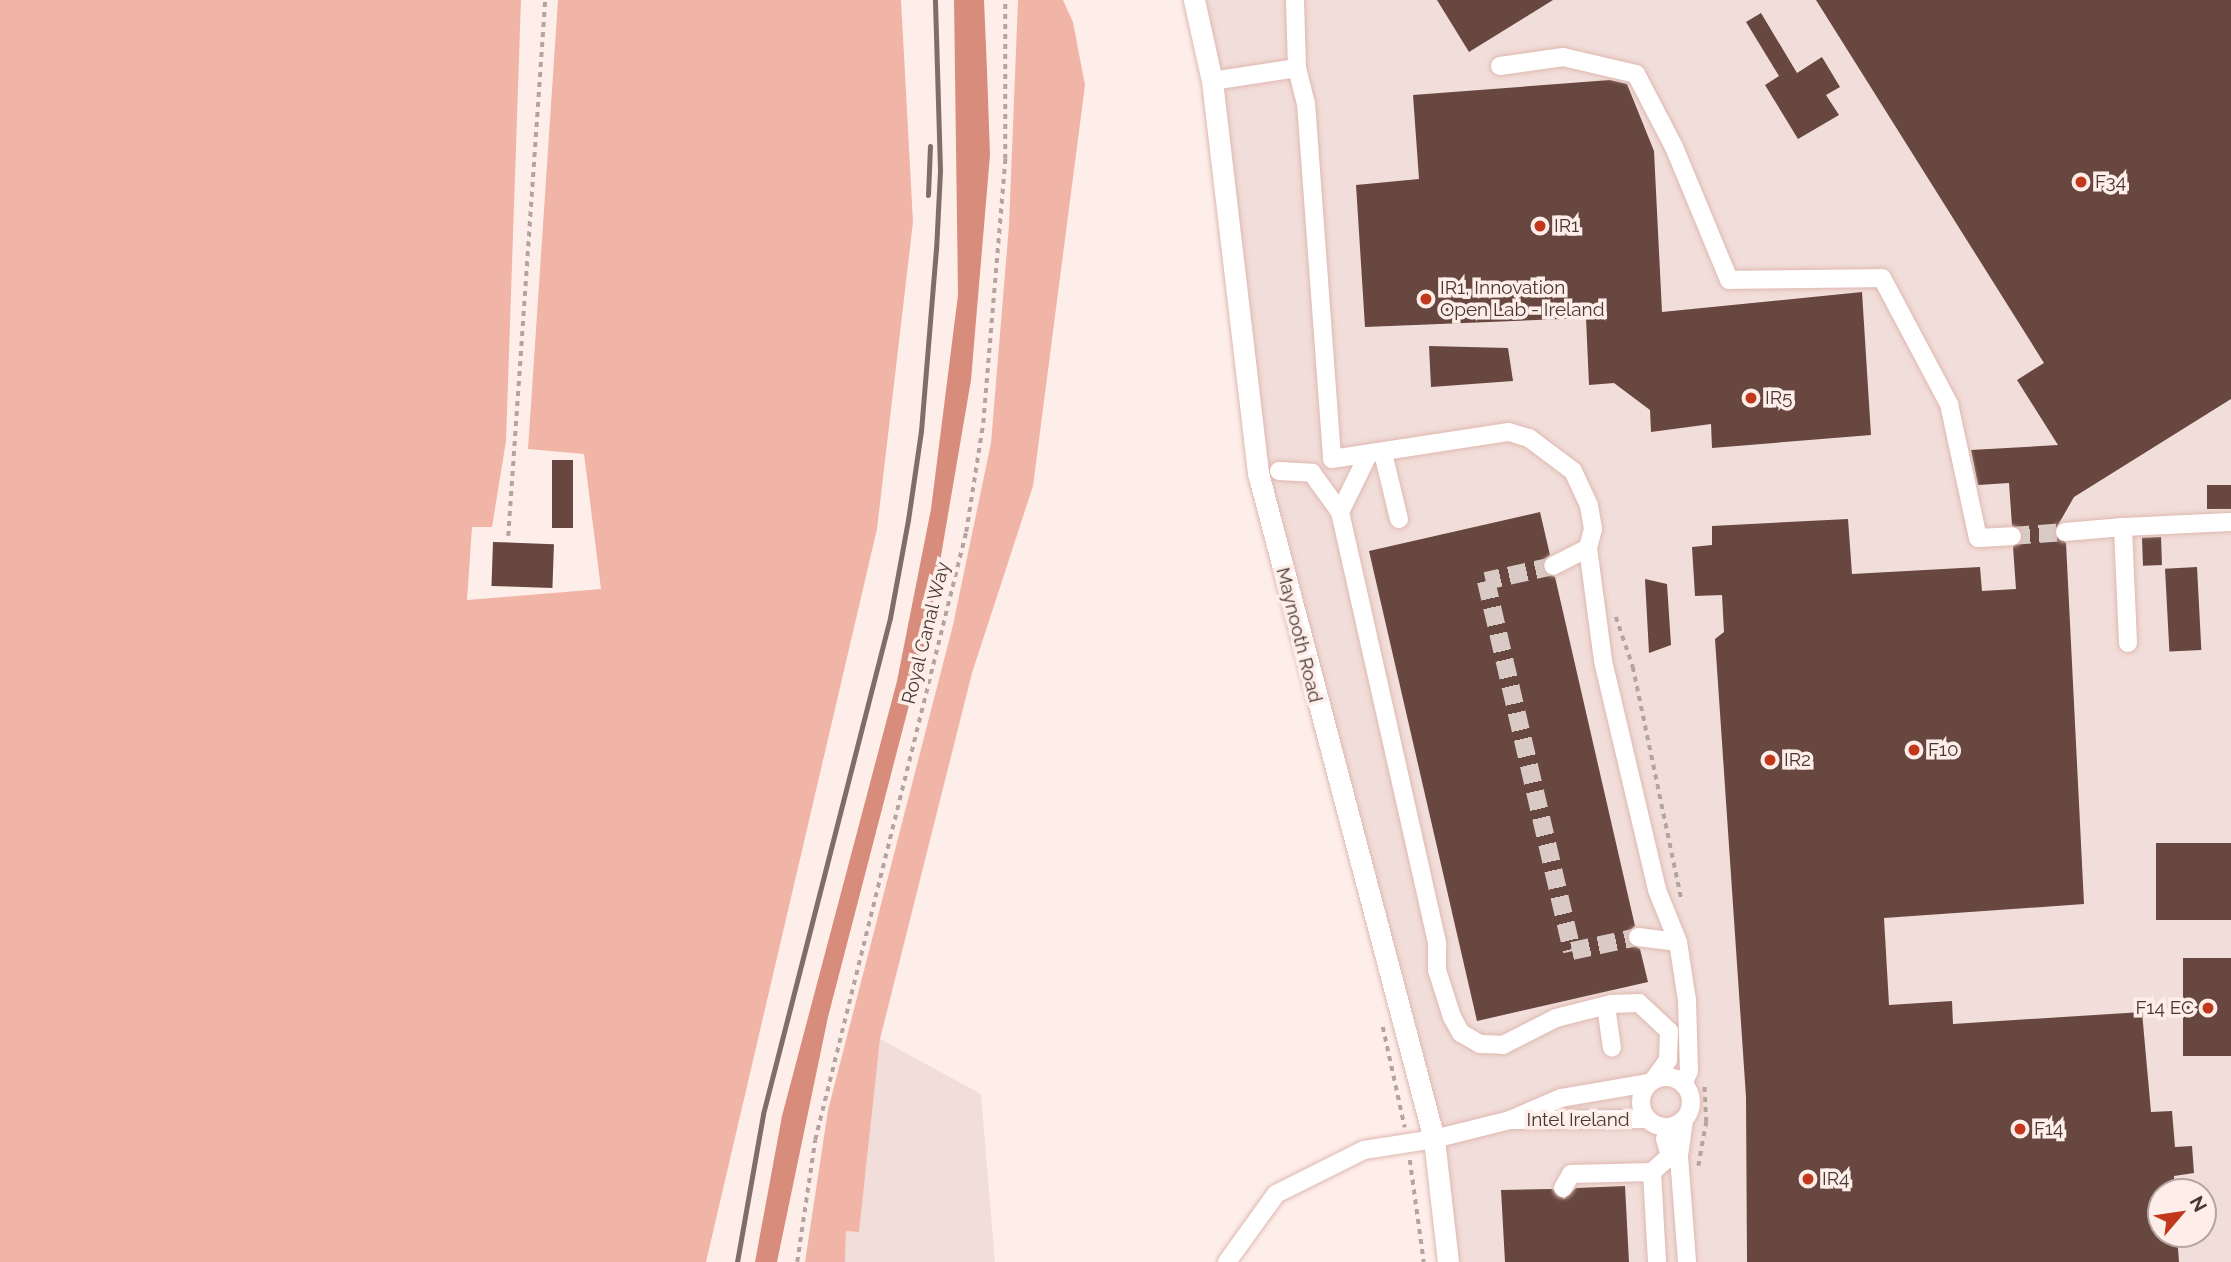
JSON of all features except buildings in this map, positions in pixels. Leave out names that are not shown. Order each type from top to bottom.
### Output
[{"type":"main road","name":"Maynooth Road","points":[[1194,0],[1212,81],[1258,473],[1434,1139],[1448,1262]]},
{"type":"street","points":[[1295,0],[1297,68],[1306,103],[1332,459]]},
{"type":"street","points":[[1500,66],[1563,57],[1636,74],[1674,146],[1729,280],[1882,278],[1950,404],[1979,538],[2012,536]]},
{"type":"street","points":[[1212,81],[1297,68]]},
{"type":"street","points":[[1563,1188],[1571,1174],[1652,1172],[1670,1156],[1640,1105],[1651,1081],[1668,1060],[1669,1031],[1639,1003],[1606,1006],[1556,1018],[1503,1045],[1480,1044],[1461,1034],[1437,970],[1437,944],[1340,512],[1312,473],[1274,471],[1332,459],[1509,432],[1529,438],[1560,458],[1582,487],[1593,529],[1588,548],[1606,674],[1657,890],[1678,942],[1687,1012],[1689,1071],[1683,1084]]},
{"type":"street","points":[[1340,512],[1355,473],[1376,454]]},
{"type":"street","points":[[1376,454],[1399,519]]},
{"type":"street","points":[[2065,532],[2231,522]]},
{"type":"street","points":[[2123,527],[2128,643]]},
{"type":"street","points":[[1553,566],[1588,548]]},
{"type":"street","points":[[1637,937],[1678,942]]},
{"type":"street","points":[[1606,1006],[1612,1048]]},
{"type":"street","points":[[1651,1081],[1670,1077],[1683,1084],[1691,1098],[1684,1120],[1679,1157],[1687,1262]]},
{"type":"street","name":"Intel Ireland","points":[[1227,1262],[1276,1194],[1364,1150],[1434,1139],[1510,1120],[1562,1098],[1651,1081]]},
{"type":"street","name":"Intel Ireland","points":[[1510,1120],[1655,1128]]},
{"type":"street","points":[[1655,1128],[1670,1127],[1684,1120]]},
{"type":"street","points":[[1655,1128],[1679,1157]]},
{"type":"street","points":[[1652,1172],[1657,1262]]},
{"type":"path","points":[[508,536],[545,0]]},
{"type":"path","name":"Royal Canal Way","points":[[797,1262],[815,1140],[966,532],[983,424],[1005,159],[1006,0]]},
{"type":"shaded area","points":[[0,0],[521,0],[506,441],[492,527],[472,527],[467,600],[601,589],[584,454],[528,449],[558,0],[901,0],[913,222],[877,529],[706,1262],[0,1262]]},
{"type":"shaded area","points":[[954,0],[984,0],[990,155],[971,380],[928,632],[828,1017],[777,1262],[755,1262],[782,1116],[897,681],[931,509],[958,295]]},
{"type":"shaded area","points":[[1018,0],[1063,0],[1073,22],[1085,85],[1033,486],[972,673],[880,1039],[859,1232],[846,1231],[845,1262],[805,1262],[828,1110],[953,625],[991,443],[1009,225]]},
{"type":"shaded area","points":[[1192,0],[2231,0],[2231,1262],[1457,1262],[1252,474]]},
{"type":"shaded area","points":[[880,1039],[981,1094],[995,1262],[845,1262],[846,1231],[859,1231]]},
{"type":"tunnel","points":[[2012,536],[2065,532]]},
{"type":"tunnel","points":[[1553,566],[1486,581],[1572,951],[1638,937]]},
{"type":"railway","points":[[737,1262],[763,1114],[890,618],[908,520],[921,431],[936,250],[940,170],[935,0]]},
{"type":"railway","points":[[928,195],[930,146]]},
{"type":"place","name":"F34","points":[[2081,182]]},
{"type":"place","name":"IR1","points":[[1540,226]]},
{"type":"place","name":"IR1, Innovation Open Lab - Ireland","points":[[1426,299]]},
{"type":"place","name":"IR5","points":[[1751,398]]},
{"type":"place","name":"F10","points":[[1914,750]]},
{"type":"place","name":"IR2","points":[[1770,760]]},
{"type":"place","name":"F14 EC","points":[[2208,1008]]},
{"type":"place","name":"F14","points":[[2020,1129]]},
{"type":"place","name":"IR4","points":[[1808,1179]]}]
